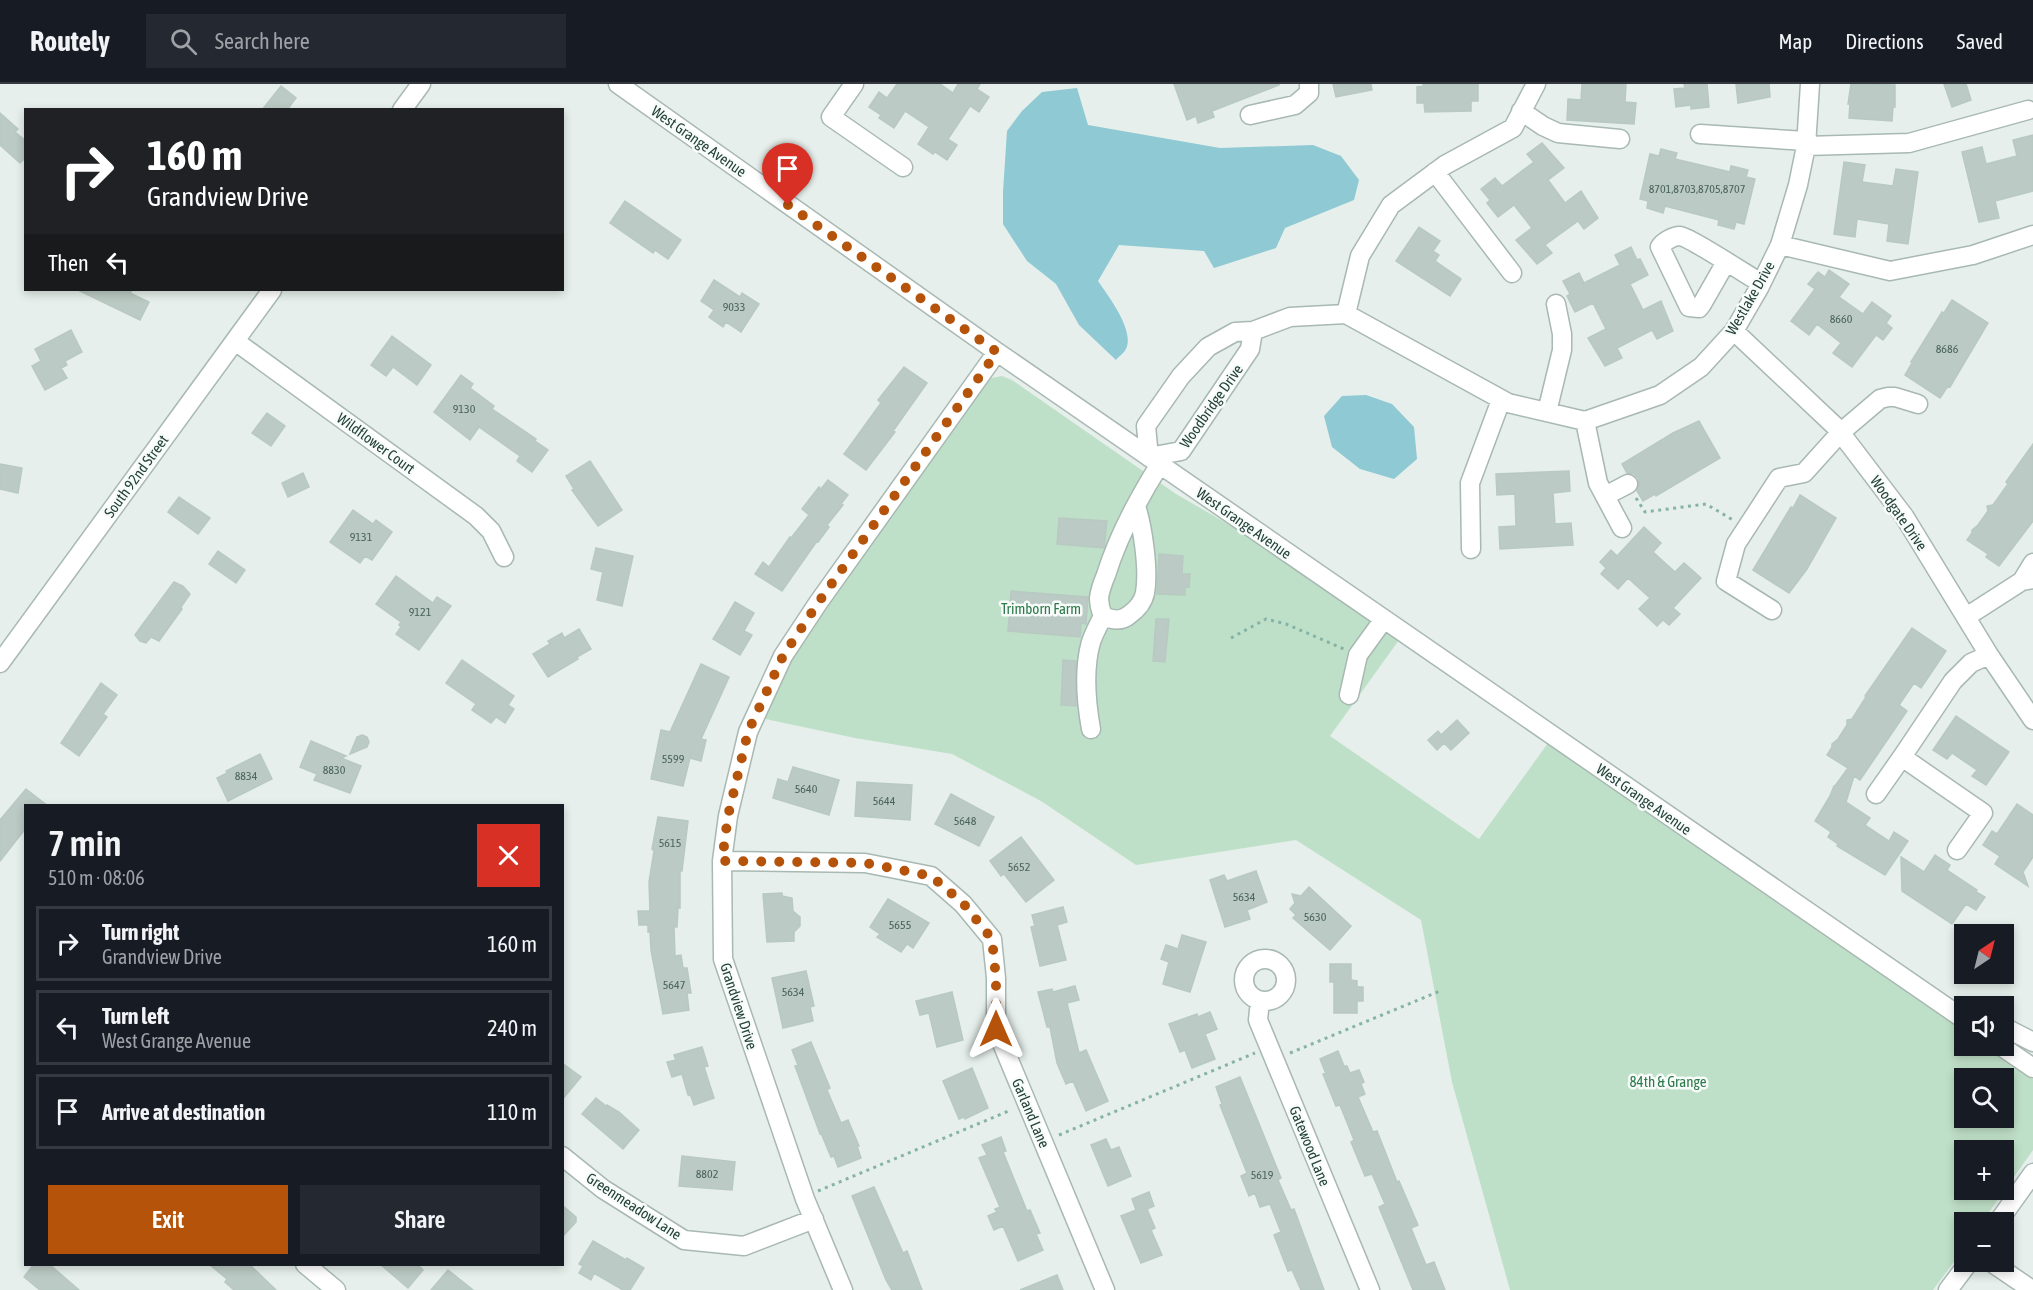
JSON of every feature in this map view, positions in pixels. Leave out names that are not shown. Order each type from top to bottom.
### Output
[{"type":"street","points":[[403,108],[421,84]]},
{"type":"street","name":"West Grange Avenue","points":[[618,84],[997,352],[1954,1012]]},
{"type":"street","points":[[854,84],[831,117],[903,167]]},
{"type":"street","points":[[1250,115],[1295,105],[1309,93],[1309,84]]},
{"type":"street","points":[[1346,314],[1360,256],[1391,205],[1435,172],[1513,128],[1536,84]]},
{"type":"street","name":"Westlake Drive","points":[[1585,421],[1660,395],[1701,367],[1734,331],[1780,245],[1798,185],[1806,143],[1810,84]]},
{"type":"street","points":[[1700,134],[1806,143],[1909,143],[2028,110]]},
{"type":"street","points":[[1521,111],[1558,133],[1620,139]]},
{"type":"street","points":[[1435,172],[1512,273]]},
{"type":"street","points":[[1780,245],[1890,271],[1973,255],[2033,235]]},
{"type":"street","points":[[1726,262],[1761,283]]},
{"type":"street","name":"South 92nd Street","points":[[0,663],[271,291]]},
{"type":"street","points":[[1547,412],[1562,350],[1562,334],[1556,304]]},
{"type":"street","points":[[1091,729],[1086,699],[1091,642],[1103,616],[1099,606],[1100,595],[1110,560],[1136,506],[1154,460],[1146,426],[1181,376],[1208,347],[1235,332],[1253,331],[1290,317],[1346,314],[1501,400],[1585,421],[1598,483],[1622,528]]},
{"type":"street","name":"Woodbridge Drive","points":[[1154,460],[1181,451],[1250,349],[1253,331]]},
{"type":"street","name":"Woodgate Drive","points":[[1734,331],[1840,433],[1904,516],[1989,655],[2033,720]]},
{"type":"street","name":"Wildflower Court","points":[[235,341],[476,516],[491,531],[504,557]]},
{"type":"street","name":"Grandview Drive","points":[[843,1290],[805,1199],[723,959],[722,861],[728,816],[748,732],[783,656],[818,603],[997,352]]},
{"type":"street","points":[[1772,610],[1726,581],[1736,544],[1779,478],[1804,473],[1840,433],[1880,399],[1895,397],[1918,404]]},
{"type":"street","points":[[1471,549],[1470,483],[1501,400]]},
{"type":"street","points":[[1605,496],[1628,484]]},
{"type":"street","points":[[1103,616],[1116,620],[1124,619],[1138,608],[1145,594],[1145,556],[1136,506]]},
{"type":"street","points":[[1966,617],[2028,580],[2033,563]]},
{"type":"street","points":[[1349,695],[1358,655],[1384,619]]},
{"type":"street","points":[[1876,794],[1953,681],[1971,663],[1989,655]]},
{"type":"street","points":[[1902,757],[1983,813],[1957,850]]},
{"type":"street","name":"Garland Lane","points":[[722,861],[865,863],[931,876],[963,903],[992,939],[996,978],[996,1029],[1105,1290]]},
{"type":"street","name":"West Grange Avenue","points":[[1874,957],[1954,1000]]},
{"type":"street","name":"Gatewood Lane","points":[[1260,1001],[1258,1020],[1370,1290]]},
{"type":"street","points":[[2014,1032],[2033,1042]]},
{"type":"street","points":[[2014,1055],[2033,1068]]},
{"type":"street","name":"Greenmeadow Lane","points":[[564,1158],[603,1189],[684,1240],[744,1246],[814,1219]]},
{"type":"street","points":[[2005,1212],[2033,1173]]},
{"type":"street","points":[[307,1266],[336,1290]]},
{"type":"street","points":[[1948,1290],[1962,1272]]},
{"type":"street","points":[[2006,1272],[2032,1290]]},
{"type":"path","points":[[1628,484],[1645,513],[1706,504],[1746,528]]},
{"type":"path","points":[[1231,638],[1266,619],[1286,624],[1358,655]]},
{"type":"path","points":[[1055,1137],[1440,991]]},
{"type":"path","points":[[805,1199],[816,1191],[1027,1104]]},
{"type":"green space","points":[[1002,376],[1012,380],[1176,494],[1247,535],[1399,640],[1330,736],[1479,839],[1548,743],[1954,1024],[1954,1056],[1999,1056],[2033,1079],[2033,1150],[2014,1177],[2014,1140],[1954,1140],[1954,1200],[1998,1200],[1989,1212],[1954,1212],[1954,1262],[1933,1290],[1510,1290],[1452,1082],[1421,920],[1296,840],[1136,865],[1041,801],[952,754],[855,738],[761,718],[793,655],[808,632],[985,383],[992,378]]},
{"type":"water","points":[[1077,88],[1088,125],[1220,148],[1313,145],[1341,156],[1359,180],[1354,200],[1285,228],[1276,248],[1214,268],[1204,251],[1119,245],[1098,281],[1114,304],[1127,332],[1126,349],[1116,360],[1079,325],[1056,284],[1027,261],[1003,224],[1007,131],[1022,111],[1042,92]]},
{"type":"water","points":[[1366,395],[1392,404],[1414,427],[1417,459],[1394,479],[1360,469],[1332,447],[1324,416],[1342,396]]},
{"type":"building","points":[[897,84],[940,84],[953,93],[958,84],[980,84],[977,89],[989,97],[979,112],[970,106],[948,139],[957,145],[947,160],[918,144],[929,127],[905,111],[894,128],[879,118],[881,115],[869,107],[879,92],[887,98]]},
{"type":"building","points":[[1174,84],[1279,85],[1212,111],[1214,117],[1198,123],[1196,116],[1187,120]]},
{"type":"building","points":[[1333,84],[1371,84],[1372,90],[1336,97]]},
{"type":"building","points":[[1423,84],[1478,84],[1478,101],[1471,101],[1471,111],[1425,112],[1424,103],[1417,103],[1417,87],[1424,86]]},
{"type":"building","points":[[1582,84],[1626,84],[1625,102],[1636,103],[1634,124],[1567,120],[1568,99],[1581,100]]},
{"type":"building","points":[[1684,84],[1707,84],[1709,107],[1691,109],[1691,105],[1676,107],[1674,89],[1685,88]]},
{"type":"building","points":[[1736,84],[1769,84],[1770,97],[1738,103]]},
{"type":"building","points":[[1851,84],[1895,85],[1895,107],[1893,107],[1892,121],[1849,118],[1850,104],[1848,104]]},
{"type":"building","points":[[1944,84],[1966,84],[1971,100],[1952,107]]},
{"type":"building","points":[[281,86],[296,98],[288,108],[264,108]]},
{"type":"building","points":[[0,113],[18,129],[15,132],[24,139],[24,159],[20,163],[0,145]]},
{"type":"building","points":[[2033,135],[2033,191],[1995,201],[1999,218],[1979,222],[1962,152],[1982,147],[1986,164],[2017,156],[2013,140]]},
{"type":"building","points":[[1542,143],[1564,168],[1548,180],[1565,203],[1581,191],[1598,218],[1584,229],[1578,221],[1545,245],[1552,253],[1537,264],[1516,240],[1532,228],[1514,205],[1498,217],[1487,203],[1490,200],[1481,189],[1495,178],[1502,186],[1534,162],[1527,154]]},
{"type":"building","points":[[1661,149],[1677,153],[1675,159],[1730,172],[1731,166],[1748,170],[1746,177],[1755,179],[1744,224],[1736,222],[1734,229],[1718,225],[1719,220],[1665,206],[1663,213],[1647,208],[1648,201],[1640,199],[1650,154],[1659,156]]},
{"type":"building","points":[[1844,162],[1865,165],[1862,182],[1893,186],[1896,169],[1918,172],[1908,244],[1887,241],[1889,224],[1857,219],[1855,237],[1834,234]]},
{"type":"building","points":[[625,201],[681,240],[668,259],[655,250],[653,253],[610,223]]},
{"type":"building","points":[[1419,227],[1440,241],[1433,251],[1439,255],[1435,261],[1461,279],[1450,296],[1396,261]]},
{"type":"building","points":[[1631,247],[1648,275],[1630,284],[1643,310],[1661,301],[1673,331],[1657,339],[1652,330],[1617,348],[1622,358],[1605,366],[1588,338],[1606,329],[1593,303],[1575,312],[1567,296],[1570,294],[1563,281],[1579,273],[1584,283],[1620,265],[1615,255]]},
{"type":"building","points":[[1829,270],[1849,284],[1839,297],[1863,314],[1872,302],[1891,316],[1886,323],[1892,328],[1883,340],[1876,335],[1852,367],[1833,353],[1841,343],[1817,324],[1809,335],[1791,321],[1815,289],[1808,284],[1818,272],[1825,277]]},
{"type":"building","points":[[714,280],[740,297],[742,293],[759,304],[741,332],[726,322],[723,327],[709,317],[714,310],[701,301]]},
{"type":"building","points":[[80,291],[131,291],[130,293],[149,302],[140,320]]},
{"type":"building","points":[[1952,300],[1988,323],[1950,387],[1948,386],[1940,398],[1905,375],[1942,312],[1944,313]]},
{"type":"building","points":[[71,330],[82,352],[65,361],[67,365],[61,368],[67,378],[45,390],[32,366],[41,361],[35,349]]},
{"type":"building","points":[[392,336],[431,365],[417,385],[393,367],[386,376],[371,365]]},
{"type":"building","points":[[904,367],[927,383],[893,431],[895,432],[866,470],[844,454],[881,403],[878,400]]},
{"type":"building","points":[[461,375],[473,384],[470,388],[494,406],[492,409],[548,450],[532,472],[517,461],[520,456],[479,427],[470,440],[434,412]]},
{"type":"building","points":[[267,413],[285,426],[271,446],[252,433]]},
{"type":"building","points":[[1699,421],[1720,458],[1656,496],[1655,494],[1643,501],[1637,491],[1638,478],[1634,474],[1627,473],[1622,464],[1673,433]]},
{"type":"building","points":[[2033,444],[2033,521],[1999,566],[1986,557],[1988,554],[1967,540],[1972,530],[1988,511],[1987,506],[1993,505]]},
{"type":"building","points":[[590,461],[622,510],[598,526],[572,490],[574,489],[566,476]]},
{"type":"building","points":[[0,464],[22,468],[18,493],[0,489]]},
{"type":"building","points":[[1569,471],[1570,491],[1553,493],[1555,524],[1571,523],[1573,545],[1500,549],[1499,527],[1516,526],[1515,494],[1497,495],[1496,474]]},
{"type":"building","points":[[303,473],[309,487],[288,497],[282,483]]},
{"type":"building","points":[[828,480],[848,495],[827,525],[829,527],[782,591],[755,574],[763,562],[769,567],[809,515],[802,509],[819,487],[821,489]]},
{"type":"building","points":[[1800,495],[1836,518],[1807,569],[1789,593],[1753,570]]},
{"type":"building","points":[[179,497],[210,518],[198,534],[168,512]]},
{"type":"building","points":[[353,510],[373,524],[376,520],[392,532],[372,560],[365,556],[360,563],[330,542]]},
{"type":"building","points":[[1059,518],[1107,521],[1104,548],[1057,544]]},
{"type":"building","points":[[1644,527],[1661,543],[1653,552],[1675,572],[1684,563],[1701,578],[1673,608],[1680,614],[1669,625],[1663,620],[1657,626],[1639,609],[1650,598],[1628,578],[1618,589],[1601,574],[1606,568],[1600,562],[1611,550],[1617,556]]},
{"type":"building","points":[[596,548],[633,556],[622,606],[597,600],[603,572],[591,569]]},
{"type":"building","points":[[218,551],[245,570],[236,583],[209,564]]},
{"type":"building","points":[[1159,554],[1183,556],[1182,574],[1190,574],[1189,587],[1185,587],[1185,595],[1157,594]]},
{"type":"building","points":[[396,576],[433,603],[437,597],[451,606],[419,650],[396,634],[401,627],[399,625],[401,622],[376,604]]},
{"type":"building","points":[[174,582],[183,586],[190,594],[181,607],[182,609],[159,641],[151,637],[146,643],[140,641],[135,635]]},
{"type":"building","points":[[1011,591],[1088,597],[1086,624],[1081,623],[1080,637],[1008,631]]},
{"type":"building","points":[[735,602],[754,613],[744,631],[752,635],[740,655],[713,639]]},
{"type":"building","points":[[1156,619],[1169,619],[1165,662],[1153,661]]},
{"type":"building","points":[[1912,628],[1946,651],[1921,688],[1914,683],[1899,705],[1907,711],[1860,780],[1854,776],[1846,802],[1870,818],[1865,825],[1889,841],[1894,832],[1908,841],[1885,875],[1837,846],[1838,844],[1828,837],[1831,832],[1815,821],[1834,786],[1848,768],[1827,755],[1832,744],[1847,725],[1847,720],[1852,719],[1865,696]]},
{"type":"building","points":[[579,629],[591,649],[548,677],[533,654],[550,644],[548,641],[562,633],[564,638]]},
{"type":"building","points":[[462,660],[514,696],[508,705],[514,709],[505,723],[496,717],[491,723],[472,710],[476,704],[446,683]]},
{"type":"building","points":[[1063,660],[1076,661],[1076,706],[1061,705]]},
{"type":"building","points":[[701,664],[729,677],[701,739],[706,740],[701,761],[690,758],[683,786],[651,779],[661,730],[670,732]]},
{"type":"building","points":[[101,683],[117,695],[103,714],[107,717],[79,756],[61,743]]},
{"type":"building","points":[[1956,716],[2009,752],[1986,785],[1972,776],[1977,770],[1952,753],[1947,759],[1933,750]]},
{"type":"building","points":[[1457,720],[1469,733],[1451,750],[1444,743],[1437,750],[1428,740],[1438,731],[1441,735]]},
{"type":"building","points":[[362,735],[367,737],[369,742],[367,747],[350,754],[357,737]]},
{"type":"building","points":[[311,741],[346,756],[341,758],[361,766],[350,793],[314,780],[317,774],[300,767]]},
{"type":"building","points":[[260,754],[272,779],[228,801],[217,778]]},
{"type":"building","points":[[793,767],[839,780],[829,815],[773,798],[778,779],[788,782]]},
{"type":"building","points":[[857,782],[912,785],[910,820],[855,816]]},
{"type":"building","points":[[26,789],[45,804],[24,804],[24,831],[0,861],[0,820]]},
{"type":"building","points":[[951,794],[994,817],[979,846],[935,824]]},
{"type":"building","points":[[2017,804],[2033,815],[2033,857],[2023,872],[2028,886],[1995,864],[2000,856],[1983,845],[1992,831],[1997,834]]},
{"type":"building","points":[[658,817],[688,821],[682,871],[680,871],[680,908],[678,908],[677,927],[674,927],[675,956],[681,955],[683,968],[687,968],[691,993],[687,993],[689,1010],[663,1014],[651,950],[650,932],[648,932],[648,925],[639,925],[638,911],[650,911],[649,882]]},
{"type":"building","points":[[1021,837],[1054,880],[1026,902],[1004,874],[1001,876],[990,861]]},
{"type":"building","points":[[1935,855],[1950,865],[1947,870],[1985,897],[1976,910],[1966,904],[1952,924],[1902,891],[1901,857],[1924,872]]},
{"type":"building","points":[[1256,871],[1267,902],[1247,910],[1250,919],[1225,927],[1210,880],[1224,875],[1227,881]]},
{"type":"building","points":[[1309,887],[1351,926],[1330,950],[1293,918],[1296,915],[1290,909],[1295,903],[1292,894],[1301,896]]},
{"type":"building","points":[[782,893],[782,896],[792,898],[793,911],[800,917],[800,926],[794,932],[794,941],[767,942],[763,894]]},
{"type":"building","points":[[888,899],[929,923],[913,948],[907,944],[901,952],[877,937],[880,934],[870,927]]},
{"type":"building","points":[[1063,907],[1067,922],[1057,925],[1066,960],[1040,966],[1031,927],[1035,926],[1032,915]]},
{"type":"building","points":[[1182,935],[1206,942],[1190,992],[1163,984],[1169,962],[1161,959],[1166,945],[1178,949]]},
{"type":"building","points":[[1330,964],[1351,964],[1351,980],[1357,981],[1357,987],[1363,987],[1363,1001],[1357,1001],[1357,1013],[1334,1013],[1334,982],[1330,982]]},
{"type":"building","points":[[806,971],[814,1006],[810,1007],[813,1021],[783,1028],[772,978]]},
{"type":"building","points":[[1075,986],[1079,1000],[1067,1003],[1079,1053],[1086,1050],[1108,1101],[1086,1111],[1073,1081],[1066,1084],[1057,1063],[1050,1027],[1047,1027],[1038,992],[1052,989],[1053,992]]},
{"type":"building","points":[[952,992],[963,1040],[937,1047],[929,1013],[920,1015],[916,1001]]},
{"type":"building","points":[[1210,1012],[1217,1029],[1205,1034],[1215,1059],[1192,1068],[1185,1050],[1180,1052],[1169,1024]]},
{"type":"building","points":[[811,1042],[830,1088],[827,1090],[841,1123],[848,1120],[859,1146],[857,1146],[861,1158],[838,1167],[820,1134],[795,1066],[798,1065],[792,1050]]},
{"type":"building","points":[[702,1047],[708,1066],[704,1067],[714,1098],[694,1105],[691,1096],[688,1095],[682,1074],[672,1077],[667,1062],[676,1060],[674,1055]]},
{"type":"building","points":[[1338,1051],[1344,1066],[1347,1066],[1350,1073],[1359,1070],[1364,1082],[1361,1084],[1365,1094],[1358,1097],[1373,1132],[1377,1131],[1397,1182],[1399,1181],[1418,1225],[1411,1228],[1426,1265],[1434,1262],[1445,1290],[1413,1290],[1379,1207],[1385,1204],[1372,1174],[1365,1176],[1351,1142],[1354,1140],[1340,1105],[1336,1106],[1323,1074],[1326,1074],[1320,1059]]},
{"type":"building","points":[[564,1064],[581,1077],[564,1098]]},
{"type":"building","points":[[972,1068],[988,1108],[965,1119],[964,1117],[959,1119],[943,1081]]},
{"type":"building","points":[[1240,1077],[1281,1178],[1278,1180],[1291,1210],[1294,1209],[1324,1290],[1301,1290],[1292,1270],[1288,1271],[1274,1235],[1281,1232],[1270,1204],[1260,1207],[1255,1193],[1249,1196],[1241,1176],[1247,1173],[1220,1105],[1222,1104],[1216,1087]]},
{"type":"building","points":[[596,1098],[619,1112],[639,1130],[623,1149],[582,1114]]},
{"type":"building","points":[[1001,1137],[1006,1151],[1003,1152],[1027,1211],[1030,1210],[1040,1233],[1036,1234],[1043,1250],[1018,1261],[1003,1226],[994,1230],[988,1216],[997,1212],[995,1209],[1000,1207],[979,1158],[987,1155],[982,1145]]},
{"type":"building","points":[[1106,1139],[1111,1150],[1119,1147],[1131,1176],[1108,1186],[1091,1145]]},
{"type":"building","points":[[682,1156],[735,1162],[732,1190],[679,1186]]},
{"type":"building","points":[[874,1187],[903,1253],[907,1251],[922,1290],[892,1290],[886,1280],[852,1196]]},
{"type":"building","points":[[1149,1192],[1154,1206],[1147,1209],[1155,1228],[1151,1230],[1162,1255],[1141,1263],[1121,1216],[1136,1210],[1132,1199]]},
{"type":"building","points":[[564,1207],[576,1217],[576,1222],[564,1235]]},
{"type":"building","points":[[593,1241],[644,1268],[630,1290],[623,1290],[594,1273],[591,1280],[579,1273],[583,1266],[579,1264]]},
{"type":"building","points":[[32,1266],[51,1266],[79,1290],[40,1290],[24,1277]]},
{"type":"building","points":[[211,1266],[251,1266],[276,1290],[234,1290],[225,1282],[227,1279]]},
{"type":"building","points":[[382,1266],[419,1266],[423,1270],[408,1288]]},
{"type":"building","points":[[448,1270],[473,1290],[431,1290]]},
{"type":"building","points":[[1057,1275],[1063,1290],[1020,1290]]},
{"type":"route","points":[[788,205],[997,352],[818,603],[783,656],[748,732],[728,816],[722,861],[865,863],[931,876],[963,903],[992,939],[996,978],[996,1029]]},
{"type":"park label","name":"Trimborn Farm","points":[[1041,608]]},
{"type":"park label","name":"84th & Grange","points":[[1668,1081]]}]
